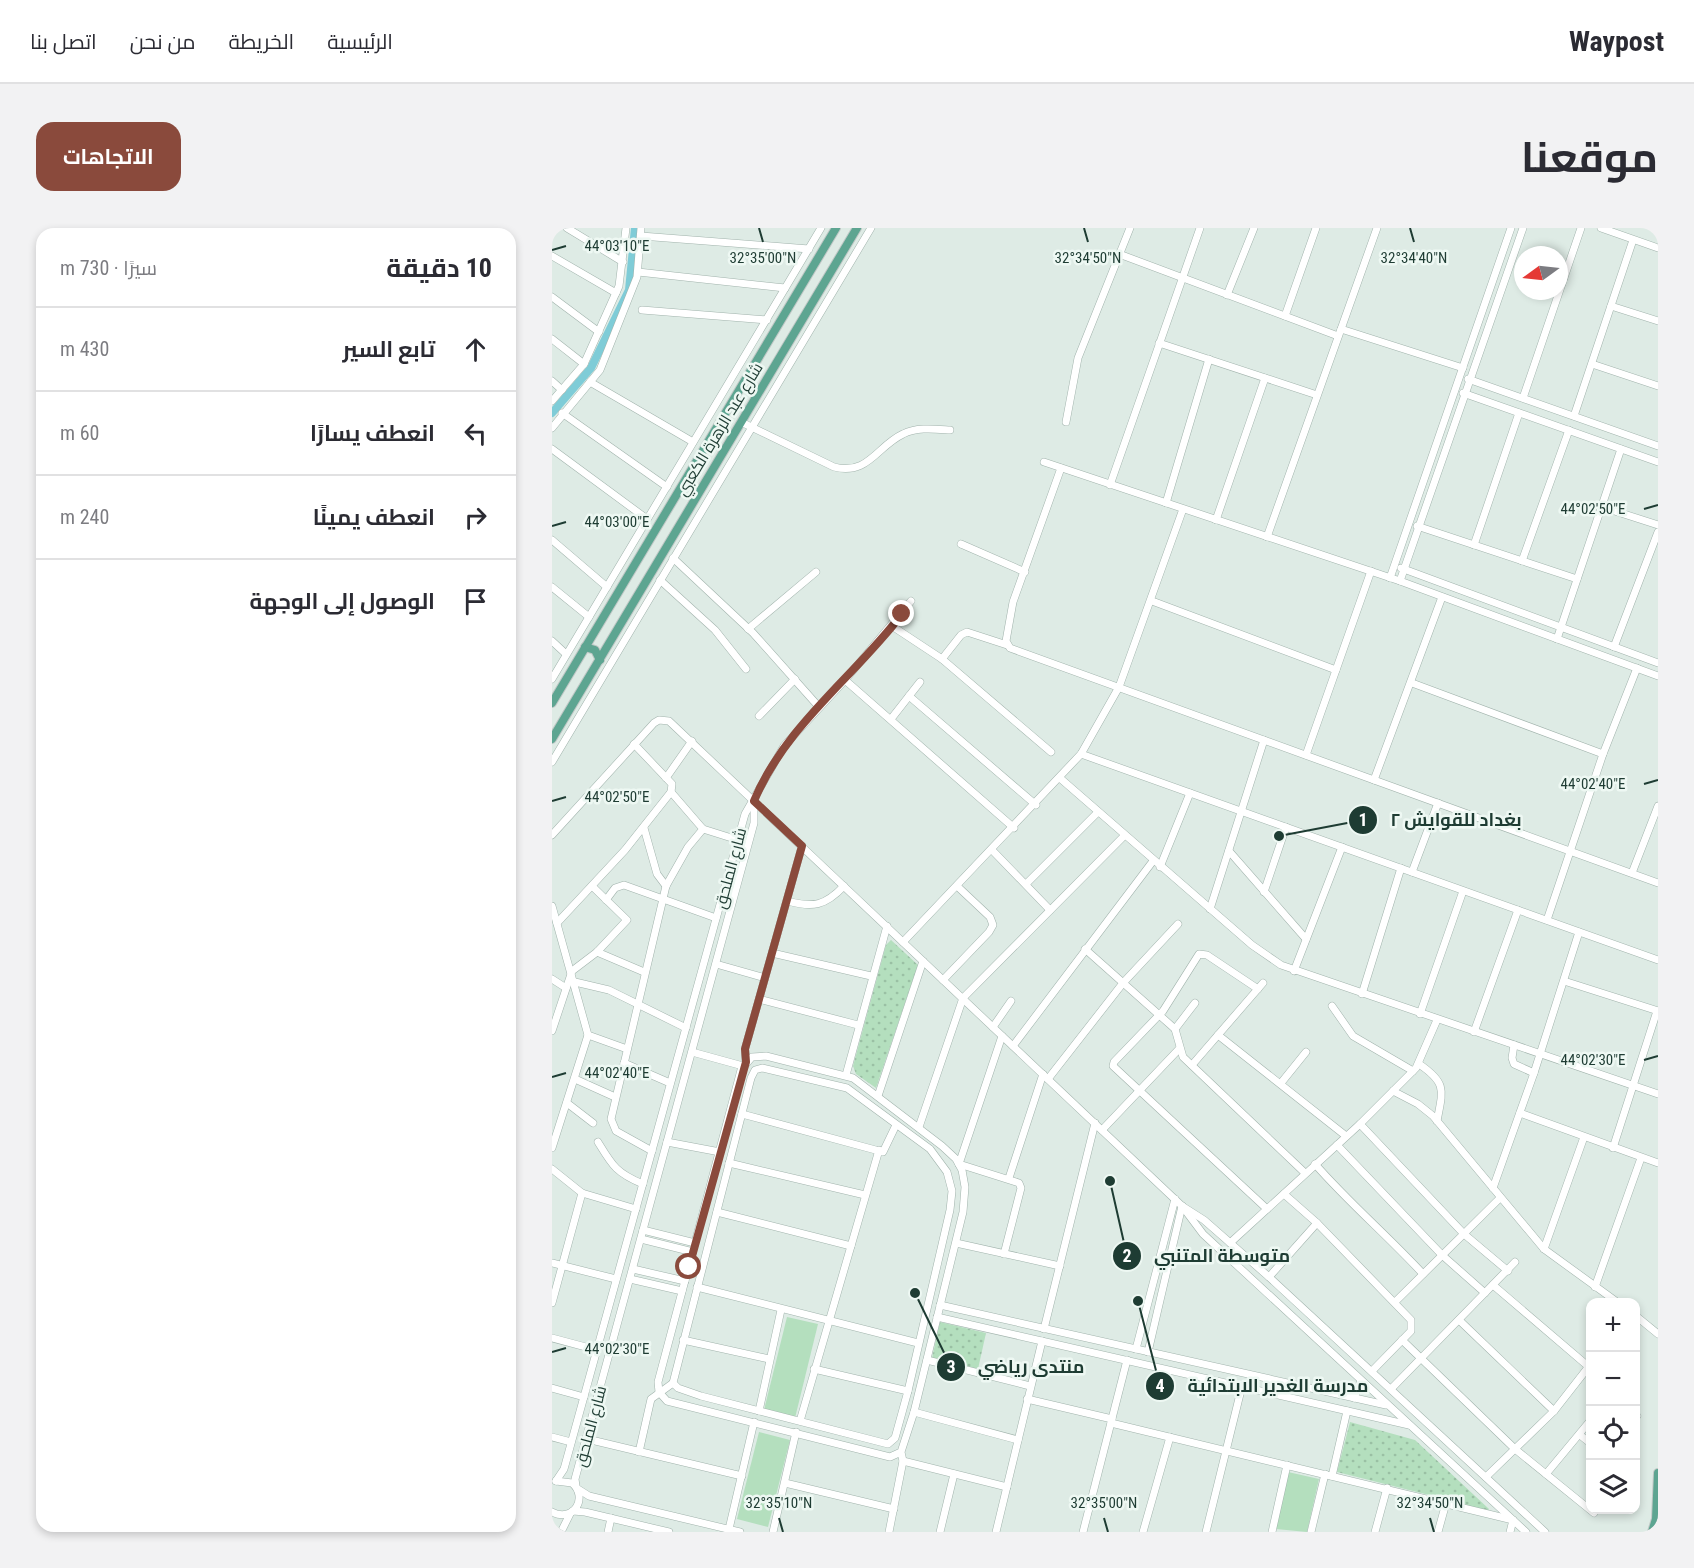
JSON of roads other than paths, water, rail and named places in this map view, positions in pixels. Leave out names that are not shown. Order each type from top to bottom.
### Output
[{"type":"main road","name":"شارع عبد الزهرة الكعبي","points":[[552,703],[836,228]]},
{"type":"main road","name":"شارع عبد الزهرة الكعبي","points":[[552,739],[857,228]]},
{"type":"main road","points":[[602,618],[609,627],[619,627]]},
{"type":"main road","points":[[585,647],[595,650],[600,660]]},
{"type":"main road","points":[[1652,1532],[1656,1519],[1658,1473]]},
{"type":"street","points":[[567,228],[623,262]]},
{"type":"street","points":[[552,401],[584,364],[616,293],[623,262],[625,228]]},
{"type":"street","points":[[552,679],[821,228]]},
{"type":"street","points":[[552,762],[871,228]]},
{"type":"street","points":[[1066,422],[1078,358],[1130,228]]},
{"type":"street","points":[[1110,484],[1200,228]]},
{"type":"street","points":[[1227,295],[1254,228]]},
{"type":"street","points":[[1285,316],[1316,228]]},
{"type":"street","points":[[1267,537],[1377,228]]},
{"type":"street","points":[[1390,578],[1511,228]]},
{"type":"street","points":[[1400,581],[1523,228]]},
{"type":"street","points":[[1523,398],[1581,228]]},
{"type":"street","points":[[1601,228],[1658,248]]},
{"type":"street","points":[[552,428],[562,413],[600,370],[638,272],[641,232],[809,249]]},
{"type":"street","points":[[1574,416],[1634,240]]},
{"type":"street","points":[[1119,254],[1285,316],[1463,368]]},
{"type":"street","points":[[552,256],[616,293]]},
{"type":"street","points":[[638,272],[786,288]]},
{"type":"street","points":[[552,297],[599,332]]},
{"type":"street","points":[[1611,306],[1658,321]]},
{"type":"street","points":[[642,310],[766,320]]},
{"type":"street","points":[[552,339],[584,364]]},
{"type":"street","points":[[1159,343],[1317,395]]},
{"type":"street","points":[[1166,503],[1209,359]]},
{"type":"street","points":[[1592,364],[1658,386]]},
{"type":"street","points":[[1460,376],[1658,446]]},
{"type":"street","points":[[1216,520],[1265,378]]},
{"type":"street","points":[[552,381],[562,390]]},
{"type":"street","points":[[590,382],[693,442]]},
{"type":"street","points":[[1455,390],[1658,462]]},
{"type":"street","points":[[562,413],[667,487]]},
{"type":"street","points":[[1474,545],[1519,413]]},
{"type":"street","points":[[741,422],[834,467],[845,469],[867,464],[891,441],[907,432],[919,429],[950,430]]},
{"type":"street","points":[[1522,561],[1569,430]]},
{"type":"street","points":[[552,449],[647,519]]},
{"type":"street","points":[[1557,639],[1621,449]]},
{"type":"street","points":[[1431,460],[1441,463]]},
{"type":"street","points":[[1044,462],[1400,581],[1658,676]]},
{"type":"street","points":[[1007,645],[1013,602],[1061,468]]},
{"type":"street","points":[[1602,507],[1658,525]]},
{"type":"street","points":[[903,942],[1036,805],[1081,754],[1119,687],[1152,601],[1183,509]]},
{"type":"street","points":[[1409,524],[1577,579]]},
{"type":"street","points":[[1614,647],[1658,532]]},
{"type":"street","points":[[552,540],[607,587]]},
{"type":"street","points":[[961,543],[1025,572]]},
{"type":"street","points":[[673,558],[748,629],[819,707]]},
{"type":"street","points":[[1395,566],[1658,663]]},
{"type":"street","points":[[1306,755],[1371,571]]},
{"type":"street","points":[[748,629],[816,572]]},
{"type":"street","points":[[660,580],[715,630],[746,669]]},
{"type":"street","points":[[552,586],[588,617]]},
{"type":"street","points":[[1374,780],[1412,683],[1442,597]]},
{"type":"street","points":[[754,801],[773,761],[892,626],[911,601]]},
{"type":"street","points":[[1152,601],[1336,670]]},
{"type":"street","points":[[892,626],[942,659],[1051,752]]},
{"type":"street","points":[[942,659],[965,632],[1007,645],[1658,883]]},
{"type":"street","points":[[552,641],[566,654]]},
{"type":"street","points":[[1547,920],[1603,754],[1637,668]]},
{"type":"street","points":[[759,716],[795,679]]},
{"type":"street","points":[[845,680],[1014,828]]},
{"type":"street","points":[[891,718],[920,682]]},
{"type":"street","points":[[1412,683],[1603,754]]},
{"type":"street","points":[[909,696],[1036,805]]},
{"type":"street","points":[[552,835],[634,744],[659,720],[669,722],[692,741],[1175,1199],[1203,1234],[1526,1532]]},
{"type":"street","points":[[1210,909],[1264,740]]},
{"type":"street","points":[[666,778],[692,741]]},
{"type":"street","points":[[557,923],[644,828],[671,792],[672,784],[634,744]]},
{"type":"street","points":[[1081,754],[1658,960]]},
{"type":"street","points":[[1061,778],[1124,836],[1266,956],[1294,971],[1658,1094]]},
{"type":"street","points":[[671,792],[703,829],[738,840]]},
{"type":"street","points":[[1160,867],[1190,793]]},
{"type":"street","name":"شارع الملحق","points":[[554,1482],[564,1469],[744,816],[754,801]]},
{"type":"street","name":"شارع الملحق","points":[[571,1513],[579,1503],[575,1479],[755,819],[754,801]]},
{"type":"street","points":[[1412,872],[1438,803]]},
{"type":"street","points":[[1632,873],[1658,806]]},
{"type":"street","points":[[1026,884],[1098,813]]},
{"type":"street","points":[[1264,892],[1286,827]]},
{"type":"street","points":[[644,828],[657,874],[666,886]]},
{"type":"street","points":[[652,1151],[616,1131],[611,1119],[636,1004],[666,886],[688,847],[703,829]]},
{"type":"street","points":[[920,1127],[963,998],[1124,836]]},
{"type":"street","points":[[802,846],[744,1052],[744,1064],[658,1382],[659,1392],[667,1401],[890,1457],[901,1452]]},
{"type":"street","points":[[1294,971],[1342,847]]},
{"type":"street","points":[[992,850],[1050,910]]},
{"type":"street","points":[[1229,851],[1306,939]]},
{"type":"street","points":[[1013,1046],[1153,861]]},
{"type":"street","points":[[1362,994],[1401,868]]},
{"type":"street","points":[[606,900],[615,888],[624,885],[663,897],[716,918]]},
{"type":"street","points":[[552,1031],[572,971],[597,952],[627,920],[592,886]]},
{"type":"street","points":[[787,901],[807,907],[819,906],[828,902],[844,886]]},
{"type":"street","points":[[943,980],[993,925],[990,918],[957,886]]},
{"type":"street","points":[[1420,1014],[1463,891]]},
{"type":"street","points":[[552,906],[588,1035],[552,1148]]},
{"type":"street","points":[[1474,1032],[1518,910]]},
{"type":"street","points":[[1009,1178],[1046,1077],[1123,983],[1178,924]]},
{"type":"street","points":[[846,1075],[871,976],[887,926]]},
{"type":"street","points":[[1493,1188],[1534,1073],[1579,932]]},
{"type":"street","points":[[1085,949],[1175,1029],[1179,1049],[1192,1065],[1305,1173]]},
{"type":"street","points":[[597,952],[644,972]]},
{"type":"street","points":[[772,953],[871,976]]},
{"type":"street","points":[[1258,989],[1207,955],[1198,954],[1159,1015],[1113,1064],[1115,1071],[1267,1209]]},
{"type":"street","points":[[878,1096],[923,961]]},
{"type":"street","points":[[716,964],[765,978]]},
{"type":"street","points":[[552,979],[567,988]]},
{"type":"street","points":[[1564,981],[1658,1011],[1613,1148]]},
{"type":"street","points":[[575,982],[609,990],[686,1028]]},
{"type":"street","points":[[1192,1065],[1263,983]]},
{"type":"street","points":[[759,999],[858,1025]]},
{"type":"street","points":[[993,1026],[1011,1002]]},
{"type":"street","points":[[1175,1029],[1194,1003]]},
{"type":"street","points":[[1332,1006],[1353,1036],[1413,1071]]},
{"type":"street","points":[[1230,1243],[1413,1071],[1419,1064],[1437,1020]]},
{"type":"street","points":[[588,1035],[627,1049]]},
{"type":"street","points":[[1218,1035],[1346,1136]]},
{"type":"street","points":[[889,1532],[903,1461],[901,1452],[914,1412],[956,1243],[965,1187],[959,1164],[1002,1036]]},
{"type":"street","points":[[1514,1046],[1512,1058],[1514,1064],[1534,1073]]},
{"type":"street","points":[[1102,1130],[1179,1049]]},
{"type":"street","points":[[692,1052],[744,1064]]},
{"type":"street","points":[[1281,1083],[1306,1052]]},
{"type":"street","points":[[744,1064],[752,1057],[766,1056],[846,1075],[920,1127],[959,1164],[1017,1181],[1021,1188],[1004,1254]]},
{"type":"street","points":[[624,1063],[670,1083]]},
{"type":"street","points":[[1419,1064],[1438,1077],[1441,1083],[1437,1121]]},
{"type":"street","points":[[891,1443],[908,1391],[951,1210],[950,1181],[937,1156],[847,1088],[762,1068],[753,1074],[683,1340],[674,1383],[678,1389],[883,1444],[891,1443],[901,1452]]},
{"type":"street","points":[[575,1079],[615,1097]]},
{"type":"street","points":[[1393,1091],[1423,1107],[1437,1121],[1544,1249],[1611,1298]]},
{"type":"street","points":[[567,1103],[593,1123]]},
{"type":"street","points":[[889,1119],[895,1109]]},
{"type":"street","points":[[1520,1113],[1658,1163]]},
{"type":"street","points":[[742,1114],[883,1152],[896,1125]]},
{"type":"street","points":[[1044,1329],[1095,1123]]},
{"type":"street","points":[[1359,1124],[1464,1233],[1508,1270]]},
{"type":"street","points":[[1544,1249],[1584,1137]]},
{"type":"street","points":[[598,1142],[605,1158],[626,1177],[653,1195]]},
{"type":"street","points":[[667,1142],[720,1152]]},
{"type":"street","points":[[1337,1144],[1442,1255],[1485,1293]]},
{"type":"street","points":[[800,1421],[879,1150]]},
{"type":"street","points":[[1595,1287],[1641,1158]]},
{"type":"street","points":[[729,1163],[865,1195]]},
{"type":"street","points":[[1315,1164],[1343,1196],[1397,1246],[1423,1275]]},
{"type":"street","points":[[552,1169],[582,1193],[636,1209]]},
{"type":"street","points":[[645,1174],[651,1178],[658,1177]]},
{"type":"street","points":[[709,1190],[722,1193]]},
{"type":"street","points":[[552,1303],[582,1193]]},
{"type":"street","points":[[1284,1194],[1317,1223],[1411,1320],[1413,1326],[1372,1371]]},
{"type":"street","points":[[1395,1302],[1500,1198]]},
{"type":"street","points":[[1136,1349],[1175,1199]]},
{"type":"street","points":[[1182,1206],[1204,1220],[1269,1277],[1545,1532]]},
{"type":"street","points":[[1148,1352],[1182,1206]]},
{"type":"street","points":[[717,1212],[851,1246]]},
{"type":"street","points":[[1269,1277],[1317,1223]]},
{"type":"street","points":[[643,1230],[695,1243]]},
{"type":"street","points":[[641,1239],[693,1252]]},
{"type":"street","points":[[956,1243],[1060,1266]]},
{"type":"street","points":[[938,1261],[950,1264]]},
{"type":"street","points":[[1391,1389],[1515,1262]]},
{"type":"street","points":[[552,1263],[616,1279]]},
{"type":"street","points":[[633,1269],[685,1281]]},
{"type":"street","points":[[630,1279],[682,1291]]},
{"type":"street","points":[[1493,1285],[1586,1363]]},
{"type":"street","points":[[697,1287],[918,1343]]},
{"type":"street","points":[[940,1305],[1389,1406]]},
{"type":"street","points":[[759,1411],[781,1310]]},
{"type":"street","points":[[937,1317],[1409,1425]]},
{"type":"street","points":[[1459,1320],[1554,1411]]},
{"type":"street","points":[[1640,1320],[1657,1331]]},
{"type":"street","points":[[552,1338],[597,1350]]},
{"type":"street","points":[[683,1340],[769,1359]]},
{"type":"street","points":[[1402,1340],[1515,1449],[1586,1506]]},
{"type":"street","points":[[996,1532],[1041,1341]]},
{"type":"street","points":[[927,1360],[1030,1386]]},
{"type":"street","points":[[1083,1532],[1127,1360]]},
{"type":"street","points":[[814,1369],[908,1391]]},
{"type":"street","points":[[1486,1477],[1554,1411],[1586,1371]]},
{"type":"street","points":[[1354,1398],[1361,1381]]},
{"type":"street","points":[[639,1452],[651,1399],[674,1383]]},
{"type":"street","points":[[1206,1532],[1242,1386]]},
{"type":"street","points":[[552,1388],[584,1397]]},
{"type":"street","points":[[1027,1399],[1170,1437],[1513,1520]]},
{"type":"street","points":[[1364,1414],[1366,1401]]},
{"type":"street","points":[[1311,1532],[1347,1410]]},
{"type":"street","points":[[914,1412],[1018,1440]]},
{"type":"street","points":[[729,1529],[754,1422]]},
{"type":"street","points":[[1546,1474],[1586,1427]]},
{"type":"street","points":[[773,1532],[796,1432]]},
{"type":"street","points":[[1580,1435],[1586,1440]]},
{"type":"street","points":[[552,1437],[571,1442]]},
{"type":"street","points":[[1143,1532],[1170,1437]]},
{"type":"street","points":[[586,1439],[742,1476]]},
{"type":"street","points":[[903,1461],[1007,1487]]},
{"type":"street","points":[[1272,1532],[1287,1465]]},
{"type":"street","points":[[940,1532],[954,1474]]},
{"type":"street","points":[[554,1482],[567,1480],[589,1496],[740,1532]]},
{"type":"street","points":[[785,1483],[894,1509]]},
{"type":"street","points":[[1375,1532],[1386,1488]]},
{"type":"street","points":[[1438,1532],[1446,1503]]},
{"type":"street","points":[[552,1512],[561,1515],[571,1513],[611,1518],[669,1532]]},
{"type":"street","points":[[561,1532],[571,1513]]},
{"type":"street","points":[[608,1532],[611,1518]]},
{"type":"street","points":[[1510,1532],[1513,1520]]},
{"type":"waterway","points":[[552,413],[591,368],[629,290],[635,228]]},
{"type":"place","name":"بغداد للقوايش ٢","points":[[1279,836]]},
{"type":"place","name":"متوسطة المتنبي","points":[[1110,1181]]},
{"type":"place","name":"منتدى رياضي","points":[[915,1293]]},
{"type":"place","name":"مدرسة الغدير الابتدائية","points":[[1138,1301]]}]
